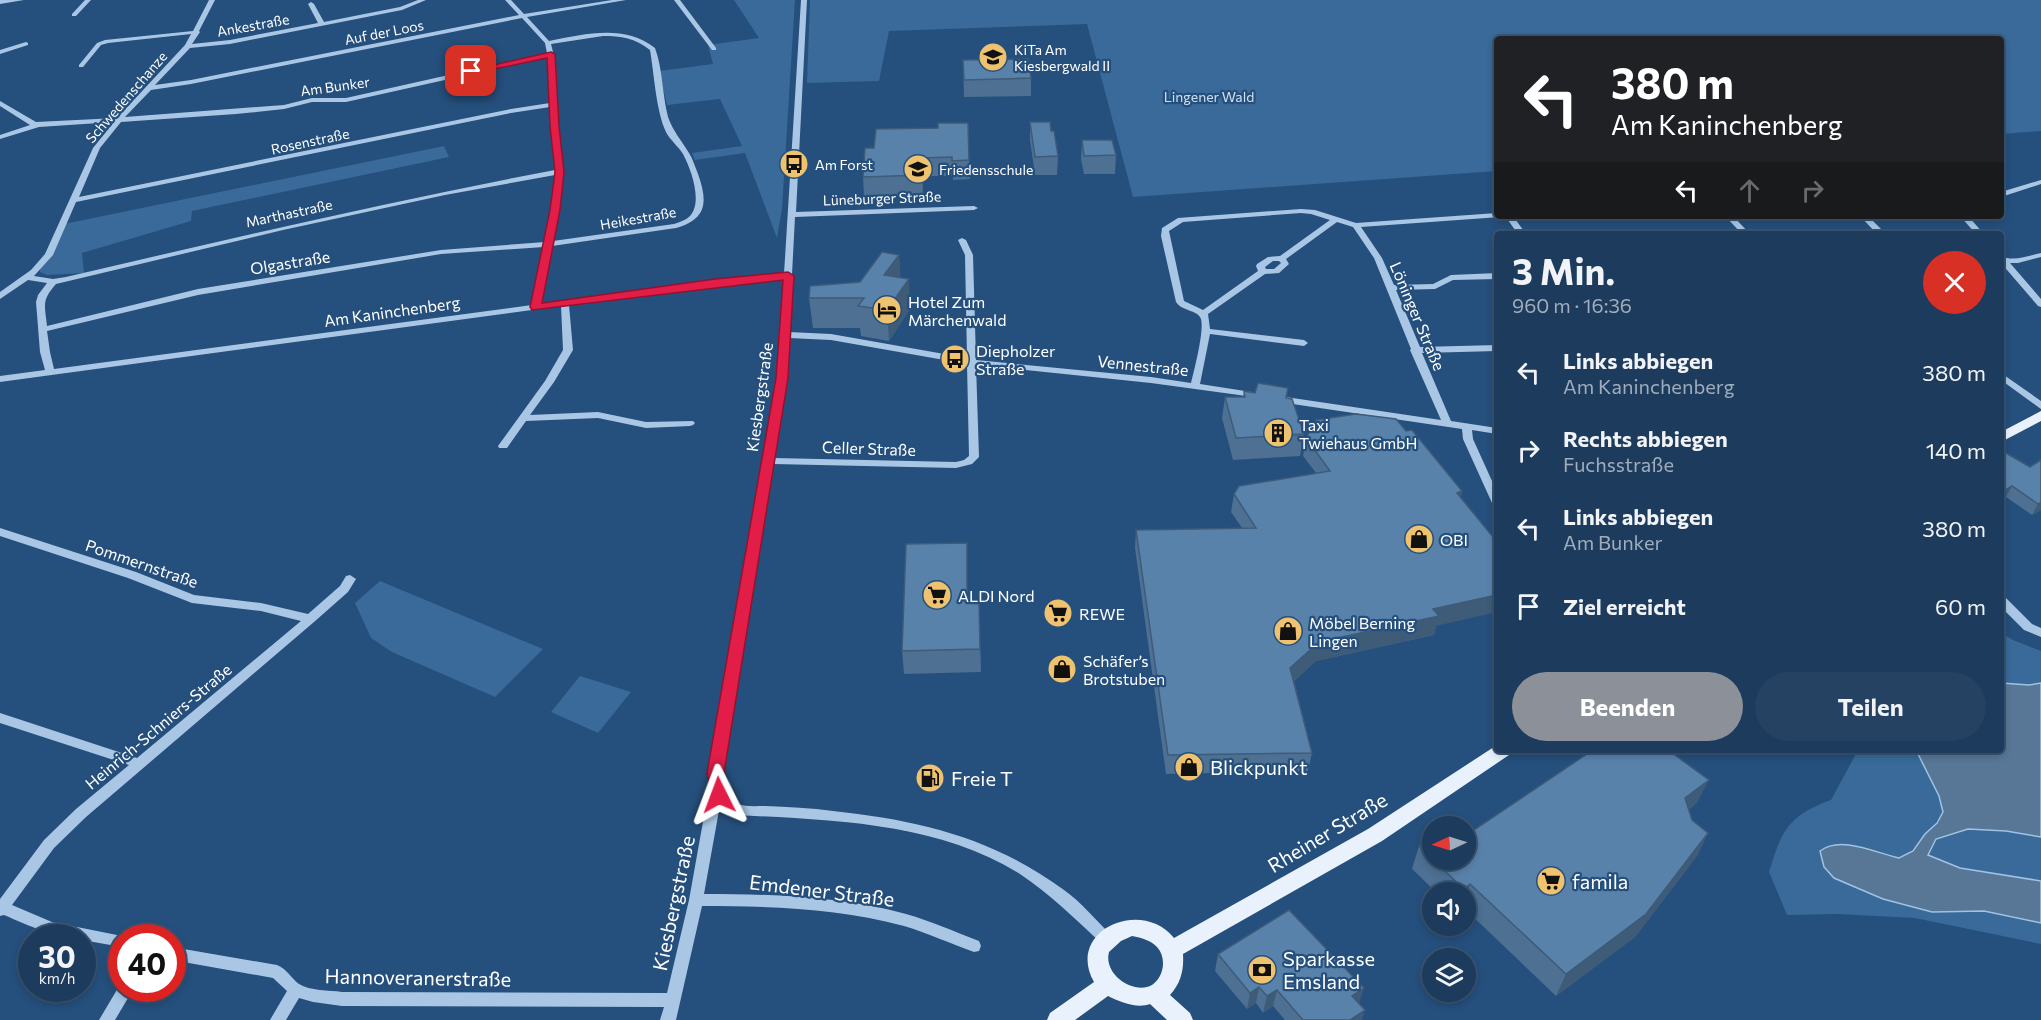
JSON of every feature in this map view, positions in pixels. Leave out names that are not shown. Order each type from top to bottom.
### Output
[{"type":"main road","points":[[2004,436],[2041,415]]},
{"type":"main road","name":"Rheiner Straße","points":[[1172,950],[1375,835],[1498,753]]},
{"type":"main road","points":[[1142,927],[1155,932],[1172,950],[1175,970],[1165,987],[1154,994],[1133,996],[1116,990],[1108,984],[1098,968],[1097,958],[1106,938],[1119,929],[1142,927]]},
{"type":"main road","points":[[1058,1020],[1108,984]]},
{"type":"main road","points":[[1154,994],[1182,1020]]},
{"type":"street","points":[[0,2],[21,0]]},
{"type":"street","points":[[74,15],[88,0]]},
{"type":"street","name":"Schwedenschanze","points":[[0,296],[34,272],[48,255],[97,148],[119,120],[188,46],[212,0]]},
{"type":"street","name":"Ankestraße","points":[[188,46],[230,42],[322,24],[402,8],[423,0]]},
{"type":"street","points":[[508,0],[548,43],[551,54],[559,172],[555,210],[536,307]]},
{"type":"street","name":"Auf der Loos","points":[[149,88],[191,82],[598,2],[623,0]]},
{"type":"street","points":[[676,0],[714,49]]},
{"type":"street","name":"Kiesbergstraße","points":[[668,1020],[696,900],[713,805],[719,795],[716,773],[782,378],[804,0]]},
{"type":"street","name":"Ankestraße","points":[[311,4],[322,24]]},
{"type":"street","points":[[81,66],[99,44],[107,40],[197,32]]},
{"type":"street","name":"Heikestraße","points":[[547,244],[676,226],[691,220],[698,211],[700,201],[694,170],[667,123],[654,64],[653,49],[645,41],[627,35],[548,43]]},
{"type":"street","points":[[0,52],[26,45]]},
{"type":"street","name":"Am Bunker","points":[[0,137],[38,125],[263,110],[324,98],[346,100],[551,54]]},
{"type":"street","points":[[0,103],[38,125]]},
{"type":"street","name":"Rosenstraße","points":[[72,201],[511,111],[553,105]]},
{"type":"street","name":"Marthastraße","points":[[26,277],[53,282],[98,274],[293,226],[559,172]]},
{"type":"street","points":[[2004,194],[2041,182]]},
{"type":"street","name":"Lüneburger Straße","points":[[790,215],[974,208]]},
{"type":"street","points":[[1203,314],[1182,306],[1180,302],[1165,236],[1165,230],[1173,223],[1191,219],[1301,211],[1356,225],[1494,215]]},
{"type":"street","points":[[1203,314],[1263,272],[1276,271],[1285,264],[1282,258],[1336,219]]},
{"type":"street","points":[[1732,219],[1743,231]]},
{"type":"street","points":[[1867,219],[1879,231]]},
{"type":"street","points":[[1967,219],[1977,231]]},
{"type":"street","name":"Löninger Straße","points":[[1356,225],[1378,258],[1446,423]]},
{"type":"street","points":[[962,240],[969,255],[973,362]]},
{"type":"street","name":"Olgastraße","points":[[42,330],[198,292],[441,252],[547,244]]},
{"type":"street","points":[[2004,260],[2018,261],[2041,255]]},
{"type":"street","points":[[2004,262],[2041,304]]},
{"type":"street","name":"Am Kaninchenberg","points":[[0,379],[715,283],[788,276]]},
{"type":"street","points":[[1391,288],[1435,286],[1451,278],[1494,276]]},
{"type":"street","points":[[50,372],[42,330],[42,295],[53,282]]},
{"type":"street","points":[[503,446],[549,382],[568,350],[565,303]]},
{"type":"street","points":[[1195,386],[1205,331],[1203,314]]},
{"type":"street","points":[[1205,331],[1304,344]]},
{"type":"street","name":"Vennestraße","points":[[786,335],[831,337],[973,362],[1195,386],[1328,408],[1494,431]]},
{"type":"street","points":[[1415,350],[1494,348]]},
{"type":"street","name":"Celler Straße","points":[[768,461],[912,465],[956,465],[968,462],[974,456],[973,362]]},
{"type":"street","points":[[2004,378],[2041,406]]},
{"type":"street","points":[[524,418],[598,415],[646,425],[690,423]]},
{"type":"street","points":[[1466,426],[1468,439],[1494,495]]},
{"type":"street","name":"Pommernstraße","points":[[0,532],[132,575],[192,599],[261,607],[310,620]]},
{"type":"street","name":"Heinrich-Schniers-Straße","points":[[1,908],[49,844],[81,813],[310,620],[344,589],[350,579]]},
{"type":"street","points":[[2004,603],[2028,627],[2041,633]]},
{"type":"street","points":[[0,718],[141,764]]},
{"type":"street","points":[[719,795],[726,805],[736,810],[821,813],[860,818],[968,842],[1024,870],[1059,894],[1106,938]]},
{"type":"street","name":"Emdener Straße","points":[[696,900],[764,900],[848,909],[898,918],[974,946]]},
{"type":"street","points":[[1,908],[51,928],[108,938]]},
{"type":"street","name":"Hannoveranerstraße","points":[[186,956],[277,972],[296,990],[342,999],[393,1001],[672,1000]]},
{"type":"street","points":[[278,1020],[296,990]]},
{"type":"street","points":[[107,1020],[118,1002]]},
{"type":"green space","points":[[734,0],[795,0],[782,209],[777,238],[745,153],[695,160],[692,153],[742,146],[720,99],[667,105],[659,71],[713,64],[708,45],[759,38]]},
{"type":"green space","name":"Lingener Wald","points":[[810,0],[2041,0],[2041,131],[2004,134],[2004,36],[1494,36],[1494,171],[1133,197],[1087,24],[889,31],[879,81],[807,83]]},
{"type":"green space","points":[[444,146],[449,157],[192,211],[191,221],[82,253],[84,273],[47,275],[40,272],[40,266],[59,241],[64,224]]},
{"type":"green space","points":[[380,581],[543,649],[495,697],[392,652],[371,638],[355,603]]},
{"type":"green space","points":[[2004,635],[2041,651],[2041,683],[2029,685],[2004,683]]},
{"type":"green space","points":[[580,676],[631,692],[598,733],[551,712]]},
{"type":"green space","points":[[1856,753],[1918,753],[1939,796],[1943,812],[1923,838],[1904,856],[1899,858],[1881,856],[1834,878],[1883,899],[1932,912],[1984,911],[2041,923],[2041,944],[1915,918],[1838,914],[1787,915],[1769,872],[1778,846],[1789,826],[1796,819],[1805,812],[1831,800]]},
{"type":"green space","points":[[1967,829],[2006,831],[2041,837],[2041,881],[1960,868],[1928,856],[1936,839]]},
{"type":"shaded area","points":[[2004,683],[2029,685],[2041,683],[2041,837],[2006,831],[1968,829],[1936,839],[1928,855],[1960,868],[2041,881],[2041,923],[1984,911],[1932,912],[1883,899],[1834,878],[1824,867],[1820,851],[1838,845],[1869,849],[1899,858],[1913,851],[1925,834],[1937,823],[1943,812],[1939,796],[1918,754],[2004,753]]},
{"type":"building","points":[[1028,59],[1031,78],[964,80],[963,60]]},
{"type":"building","points":[[1030,122],[1050,122],[1051,131],[1054,131],[1058,156],[1035,157]]},
{"type":"building","points":[[938,123],[968,123],[969,160],[952,161],[952,157],[922,158],[922,175],[863,177],[865,148],[874,148],[876,129],[938,128]]},
{"type":"building","points":[[1082,140],[1112,140],[1116,155],[1084,156]]},
{"type":"building","points":[[882,252],[899,255],[884,275],[909,279],[887,310],[858,306],[864,298],[809,298],[810,286],[860,282]]},
{"type":"building","points":[[1258,383],[1288,388],[1286,398],[1292,399],[1304,434],[1236,438],[1225,397],[1245,397],[1244,391],[1255,393]]},
{"type":"building","name":"Möbel Berning Lingen","points":[[1356,414],[1396,419],[1406,431],[1412,430],[1462,491],[1457,493],[1494,538],[1494,596],[1433,609],[1439,616],[1319,642],[1290,668],[1312,753],[1168,755],[1136,530],[1256,528],[1234,494],[1239,486],[1330,471],[1306,438],[1316,420]]},
{"type":"building","points":[[2006,453],[2030,467],[2041,460],[2041,502],[2038,504],[2012,486],[2004,491],[2004,454]]},
{"type":"building","name":"ALDI Nord","points":[[967,543],[967,601],[979,600],[980,649],[902,651],[906,544]]},
{"type":"building","name":"famila","points":[[1589,753],[1672,753],[1709,780],[1685,798],[1692,820],[1708,833],[1646,914],[1566,974],[1476,890],[1476,882],[1457,882],[1444,870],[1476,870],[1476,829]]},
{"type":"building","points":[[1289,910],[1364,988],[1352,996],[1365,1010],[1350,1020],[1303,1020],[1277,990],[1267,996],[1259,987],[1250,993],[1218,954]]},
{"type":"place","name":"KiTa Am Kiesbergwald II","points":[[993,57]]},
{"type":"place","name":"Am Forst","points":[[794,164]]},
{"type":"place","name":"Friedensschule","points":[[918,169]]},
{"type":"place","name":"Hotel Zum Märchenwald","points":[[887,310]]},
{"type":"place","name":"Diepholzer Straße","points":[[955,359]]},
{"type":"place","name":"Taxi Twiehaus GmbH","points":[[1278,433]]},
{"type":"place","name":"OBI","points":[[1419,539]]},
{"type":"place","name":"ALDI Nord","points":[[937,595]]},
{"type":"place","name":"REWE","points":[[1058,613]]},
{"type":"place","name":"Möbel Berning Lingen","points":[[1288,631]]},
{"type":"place","name":"Schäfer’s Brotstuben","points":[[1062,669]]},
{"type":"place","name":"Blickpunkt","points":[[1189,767]]},
{"type":"place","name":"Freie T","points":[[930,778]]},
{"type":"place","name":"famila","points":[[1551,881]]},
{"type":"place","name":"Sparkasse Emsland","points":[[1262,970]]},
{"type":"route","points":[[471,71],[551,54],[554,126],[559,172],[555,210],[536,307],[715,283],[788,276],[782,378],[716,773],[719,795]]}]
